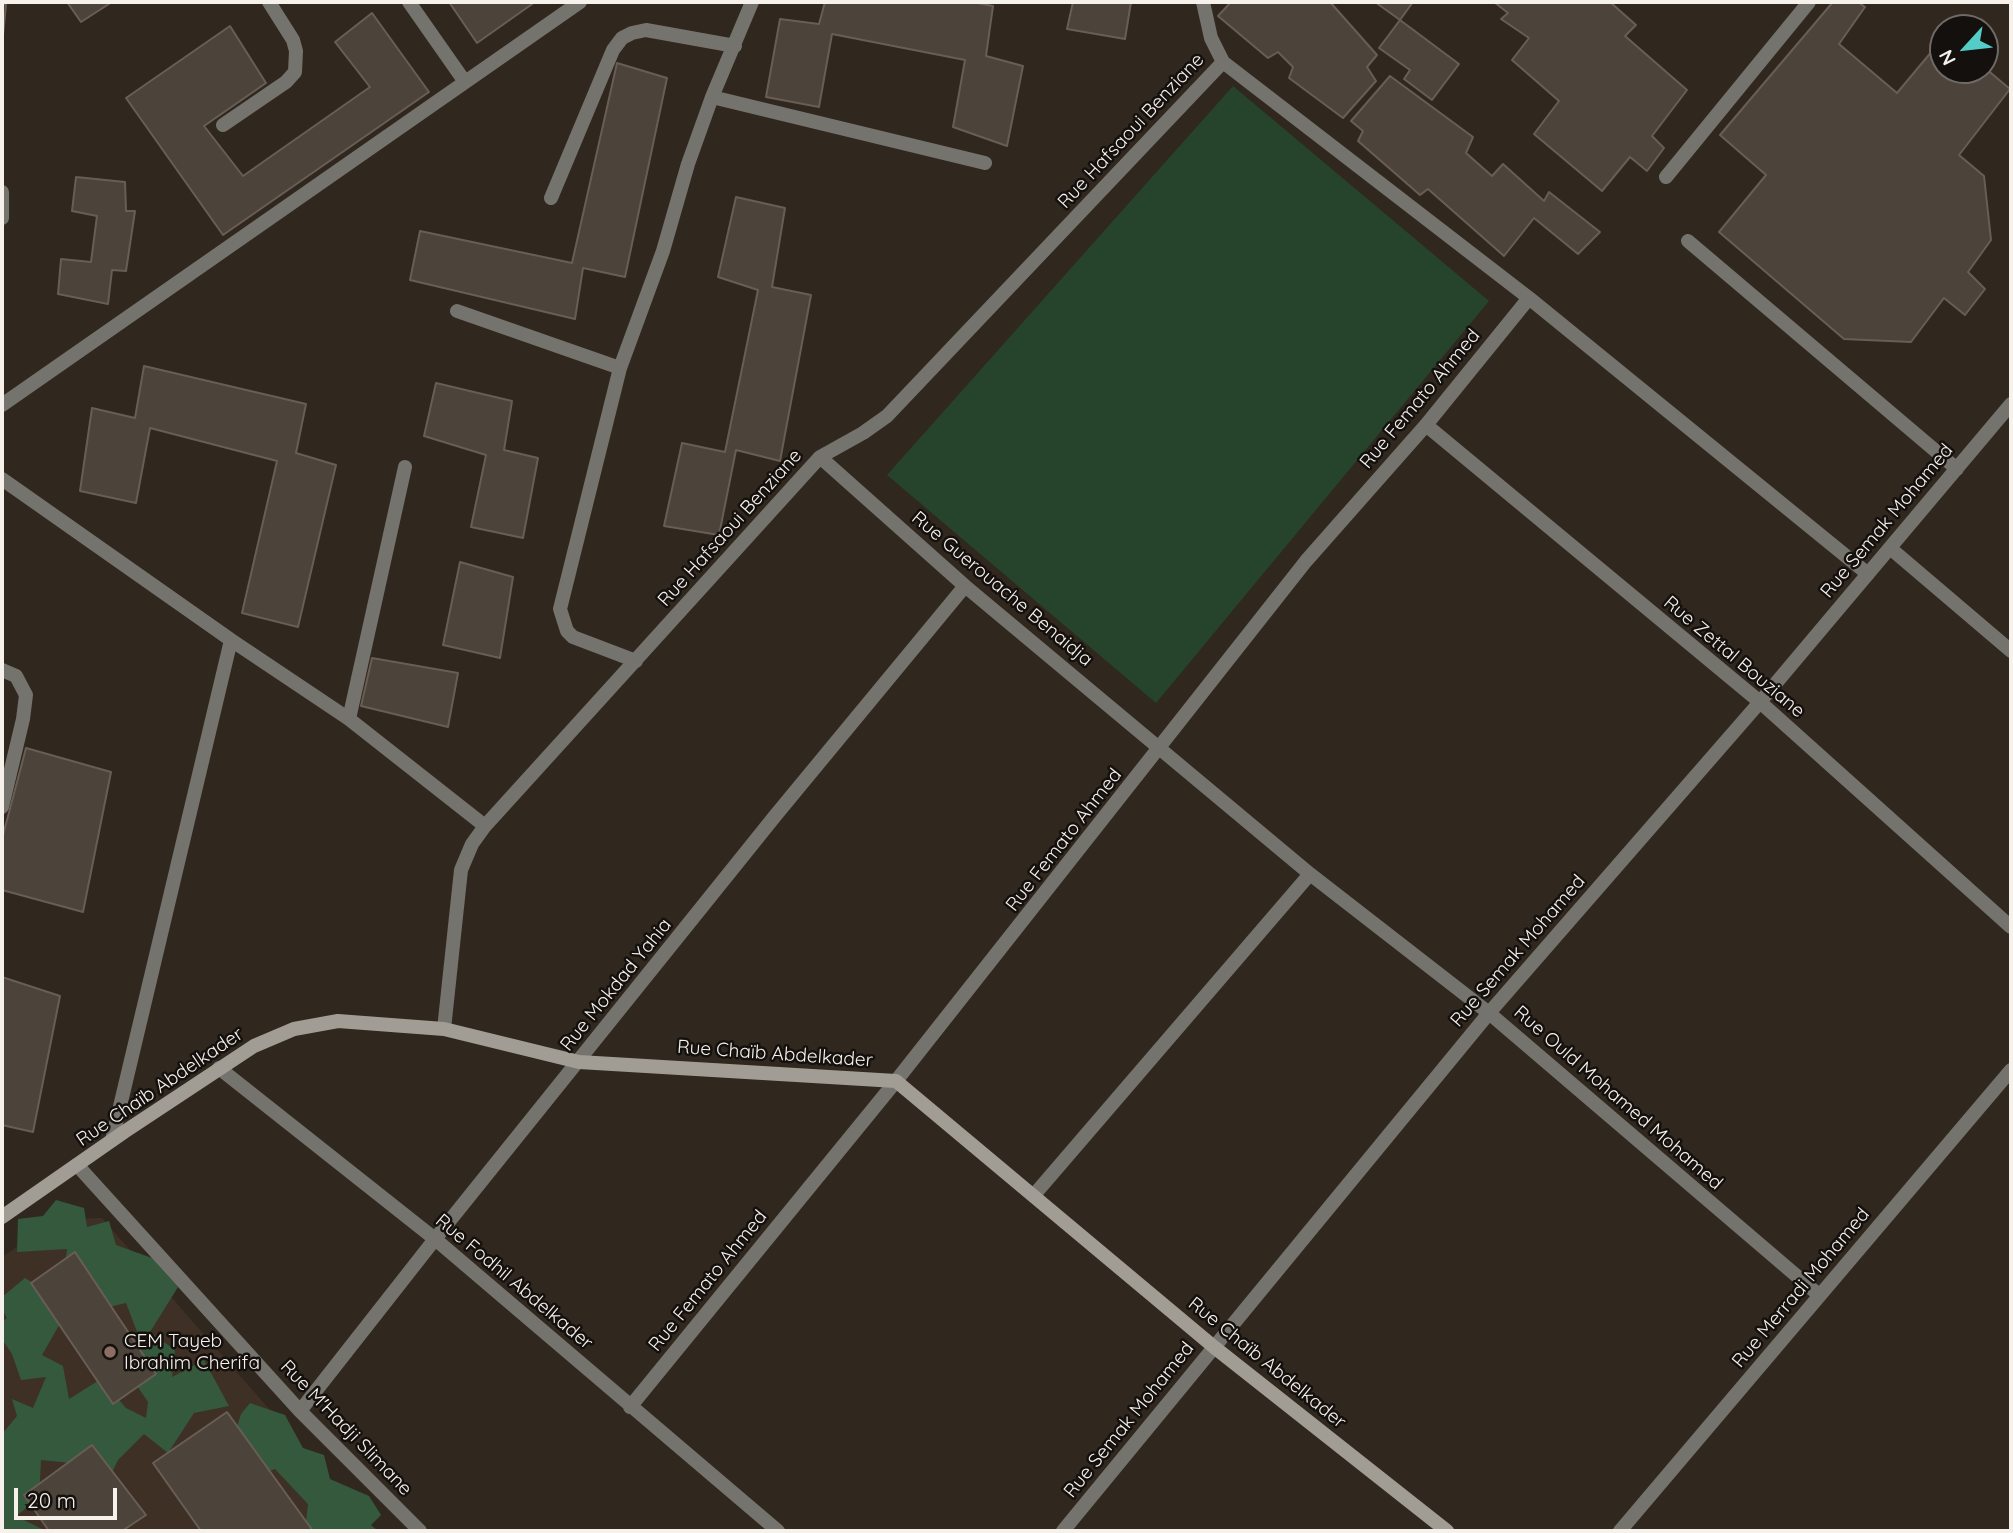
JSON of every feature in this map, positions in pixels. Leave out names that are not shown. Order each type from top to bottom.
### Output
[{"type":"street","points":[[223,125],[286,82],[295,72],[296,51],[293,40],[269,2]]},
{"type":"street","points":[[409,2],[465,82]]},
{"type":"street","points":[[2,405],[580,2]]},
{"type":"street","points":[[636,661],[573,636],[567,631],[560,610],[620,368],[663,251],[688,164],[712,97],[752,2]]},
{"type":"street","points":[[1203,2],[1211,38],[1223,62],[1529,298],[1868,573]]},
{"type":"street","points":[[1666,177],[1809,2]]},
{"type":"street","points":[[551,198],[613,50],[622,38],[646,30],[735,46]]},
{"type":"street","name":"Rue Hafsaoui Benziane","points":[[444,1029],[461,870],[472,844],[485,826],[820,457],[887,416],[1223,62]]},
{"type":"street","points":[[712,97],[985,163]]},
{"type":"street","points":[[2,192],[2,218]]},
{"type":"street","points":[[1688,241],[1957,469]]},
{"type":"street","name":"Rue Femato Ahmed","points":[[630,1407],[896,1081],[1306,561],[1426,425],[1529,298]]},
{"type":"street","points":[[457,311],[620,368]]},
{"type":"street","name":"Rue Semak Mohamed","points":[[1063,1531],[1489,1013],[1760,702],[2011,404]]},
{"type":"street","name":"Rue Zettal Bouziane","points":[[1426,425],[1760,702],[2011,927]]},
{"type":"street","name":"Rue Guerouache Benaidja","points":[[820,457],[965,586],[1160,749]]},
{"type":"street","points":[[349,719],[405,467]]},
{"type":"street","points":[[2,479],[231,640],[349,719],[485,826]]},
{"type":"street","points":[[1890,548],[2011,651]]},
{"type":"street","name":"Rue Mokdad Yahia","points":[[300,1411],[775,816],[965,586]]},
{"type":"street","points":[[113,1140],[231,640]]},
{"type":"street","points":[[2,670],[16,676],[26,695],[2,807]]},
{"type":"street","name":"Rue Ould Mohamed Mohamed","points":[[1160,749],[1310,874],[1489,1013],[1819,1295]]},
{"type":"street","points":[[1034,1195],[1310,874]]},
{"type":"street","name":"Rue Chaïb Abdelkader","points":[[2,1217],[254,1046],[294,1028],[338,1021],[444,1029],[579,1062],[896,1081],[1214,1346],[1447,1531]]},
{"type":"street","name":"Rue Fodhil Abdelkader","points":[[219,1068],[435,1239],[778,1531]]},
{"type":"street","name":"Rue Merradi Mohamed","points":[[1620,1531],[2011,1070]]},
{"type":"street","name":"Rue M'Hadji Slimane","points":[[77,1165],[300,1411],[420,1531]]},
{"type":"shaded area","name":"CEM Tayeb Ibrahim Cherifa","points":[[102,1218],[376,1531],[2,1531],[2,1257],[58,1219]]},
{"type":"green space","points":[[1233,86],[1489,301],[1156,703],[887,475]]},
{"type":"green space","points":[[56,1200],[84,1208],[87,1227],[109,1221],[116,1245],[152,1258],[178,1287],[150,1332],[175,1350],[172,1377],[204,1360],[229,1406],[194,1413],[168,1453],[144,1434],[118,1460],[105,1487],[81,1464],[41,1460],[39,1498],[16,1516],[46,1531],[2,1531],[2,1434],[17,1416],[12,1399],[33,1408],[46,1377],[21,1380],[12,1354],[2,1339],[2,1322],[7,1318],[2,1309],[2,1297],[25,1278],[47,1292],[62,1320],[42,1355],[63,1366],[69,1399],[101,1379],[126,1408],[146,1418],[148,1402],[117,1356],[141,1342],[126,1303],[100,1309],[63,1283],[67,1249],[17,1252],[18,1219],[43,1216]]},
{"type":"green space","points":[[250,1403],[285,1415],[303,1448],[324,1455],[330,1479],[369,1496],[381,1515],[371,1525],[378,1531],[305,1531],[308,1504],[275,1469],[252,1477],[233,1439],[241,1414]]},
{"type":"building","points":[[67,2],[112,2],[81,22]]},
{"type":"building","points":[[449,2],[535,2],[477,43]]},
{"type":"building","points":[[825,2],[972,2],[993,6],[986,56],[1023,66],[1007,146],[953,127],[965,60],[832,34],[819,107],[766,97],[780,19],[819,24]]},
{"type":"building","points":[[1073,2],[1131,2],[1125,39],[1067,29]]},
{"type":"building","points":[[1231,2],[1330,2],[1377,55],[1367,67],[1376,81],[1343,118],[1289,78],[1293,67],[1278,52],[1268,58],[1218,16]]},
{"type":"building","points":[[1375,2],[1413,2],[1400,20]]},
{"type":"building","points":[[1494,2],[1610,2],[1636,25],[1625,36],[1687,90],[1652,136],[1664,148],[1647,171],[1630,157],[1602,191],[1534,134],[1559,101],[1512,60],[1529,38],[1501,19],[1508,13]]},
{"type":"building","points":[[1833,2],[1858,2],[1865,7],[1839,44],[1897,93],[1929,55],[1929,84],[1999,84],[1999,80],[2010,89],[1959,155],[1984,176],[1991,240],[1968,272],[1985,289],[1965,315],[1944,298],[1911,342],[1844,339],[1719,232],[1766,175],[1720,135]]},
{"type":"building","points":[[2,4],[6,5],[2,45]]},
{"type":"building","points":[[372,13],[429,92],[223,235],[126,98],[230,26],[266,83],[204,126],[243,176],[370,87],[335,42]]},
{"type":"building","points":[[1400,20],[1459,64],[1432,100],[1404,79],[1410,70],[1379,48]]},
{"type":"building","points":[[617,63],[667,78],[625,277],[583,268],[575,319],[410,280],[420,231],[572,263]]},
{"type":"building","points":[[1390,76],[1473,137],[1466,153],[1492,176],[1503,164],[1544,201],[1549,192],[1600,232],[1578,254],[1534,218],[1504,256],[1428,189],[1420,195],[1358,141],[1363,131],[1351,121]]},
{"type":"building","points":[[76,177],[125,182],[126,211],[135,211],[126,271],[112,270],[108,304],[58,294],[61,259],[91,262],[97,216],[72,211]]},
{"type":"building","points":[[736,197],[785,208],[772,287],[811,295],[780,461],[736,450],[719,535],[664,526],[682,443],[725,452],[758,290],[718,277]]},
{"type":"building","points":[[144,366],[306,404],[296,453],[336,465],[298,627],[242,613],[277,461],[150,428],[136,503],[80,491],[92,408],[135,418]]},
{"type":"building","points":[[436,383],[512,401],[504,450],[538,458],[523,538],[471,527],[486,455],[424,436]]},
{"type":"building","points":[[460,562],[513,577],[500,658],[443,645]]},
{"type":"building","points":[[372,658],[458,673],[448,727],[361,706]]},
{"type":"building","points":[[26,748],[111,772],[83,912],[2,890],[2,839]]},
{"type":"building","points":[[2,977],[60,996],[33,1132],[2,1125]]},
{"type":"building","points":[[75,1252],[156,1374],[113,1404],[31,1283]]},
{"type":"building","points":[[227,1412],[313,1531],[201,1531],[153,1463]]},
{"type":"building","points":[[92,1445],[146,1515],[122,1531],[49,1531],[24,1495]]},
{"type":"place","name":"CEM Tayeb Ibrahim Cherifa","points":[[110,1352]]}]
